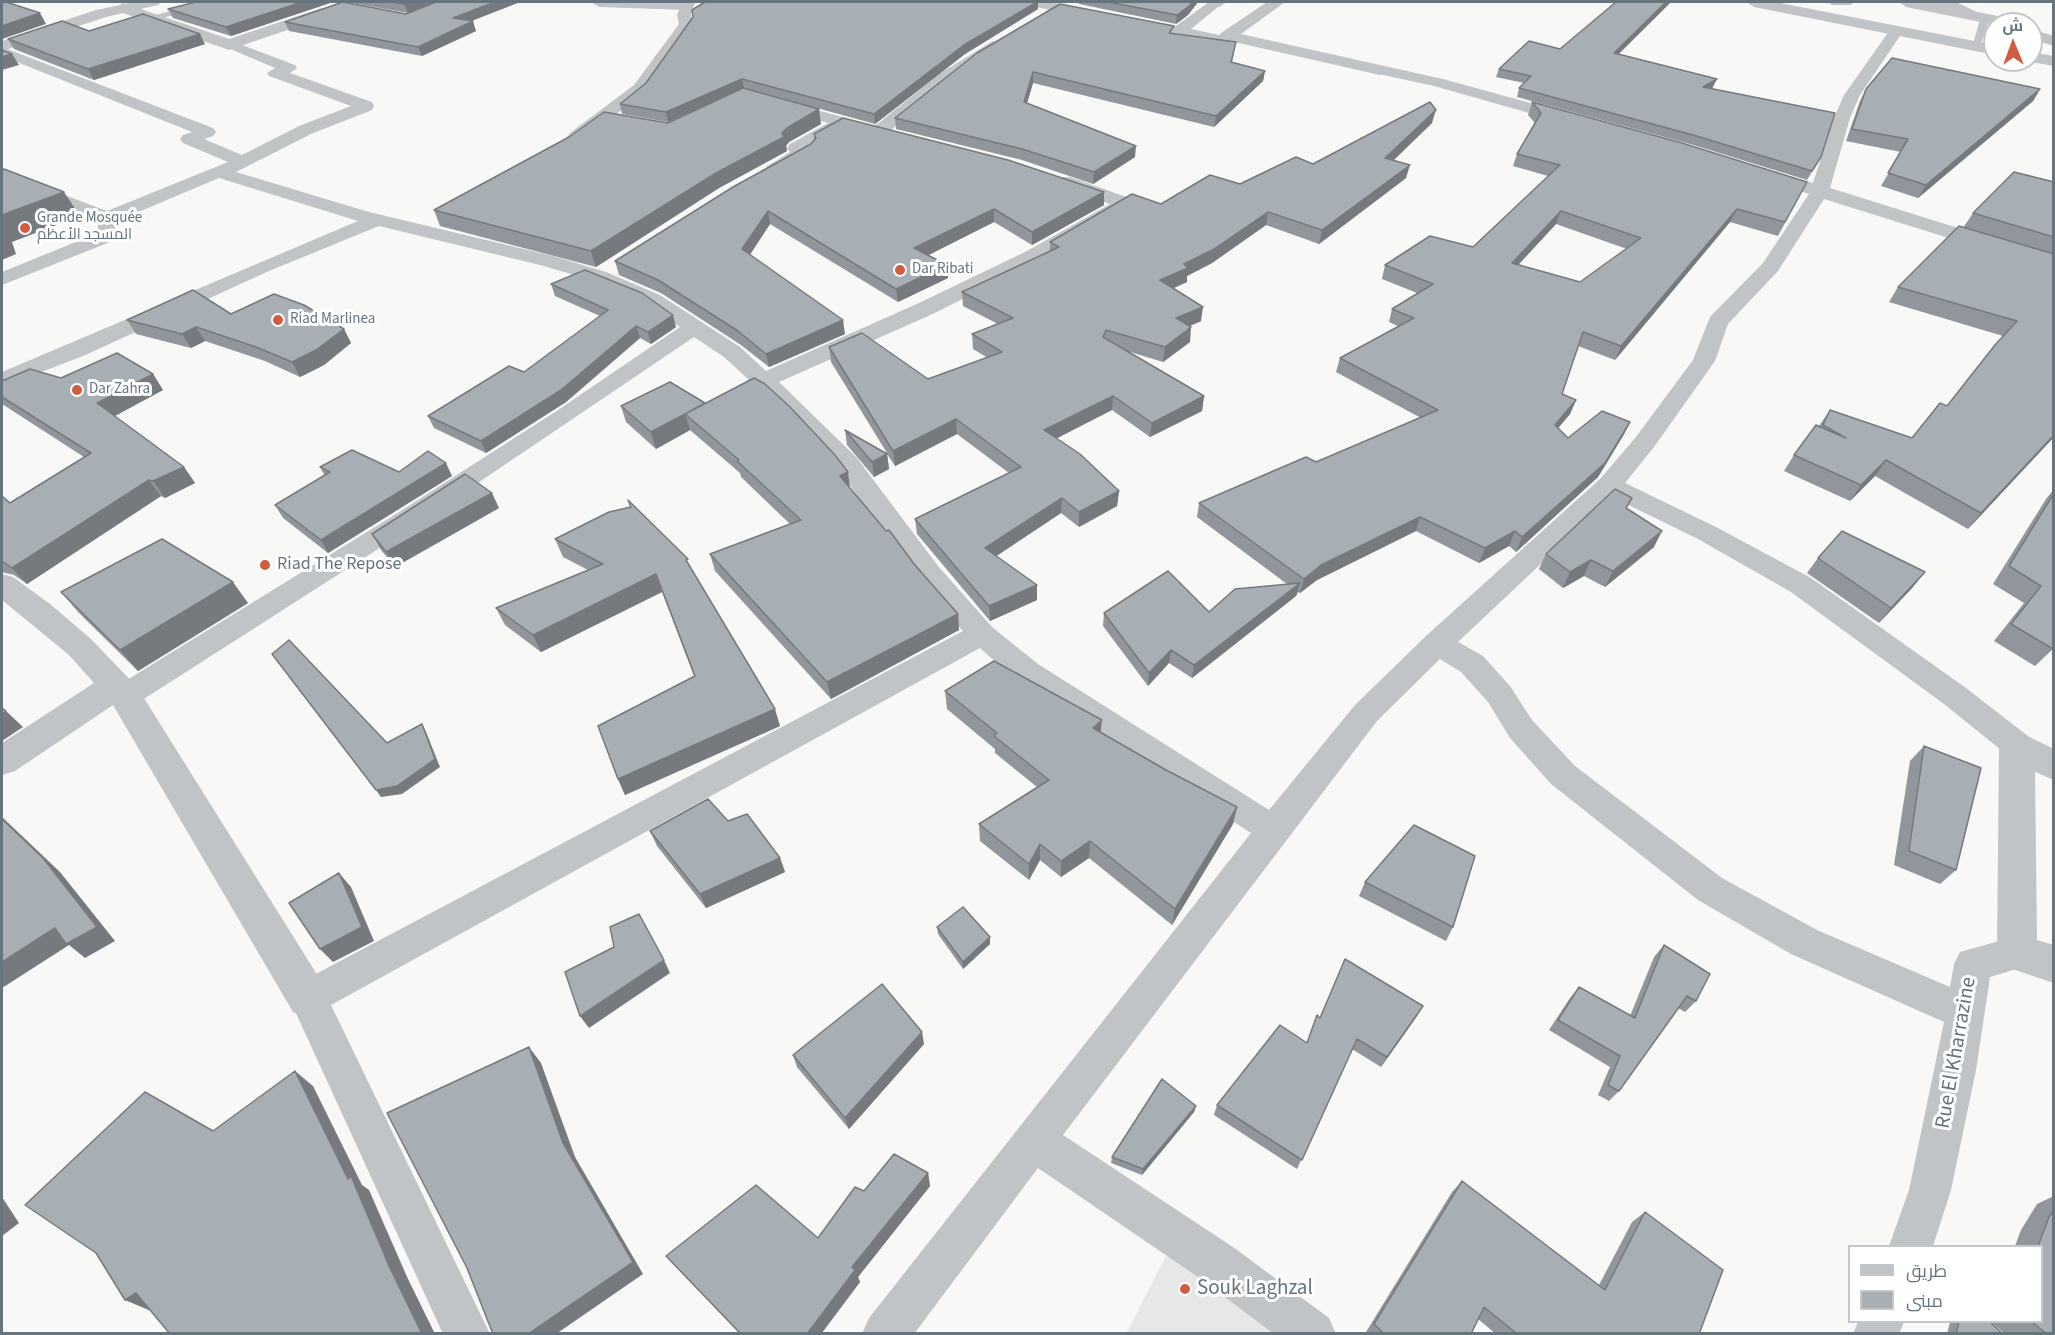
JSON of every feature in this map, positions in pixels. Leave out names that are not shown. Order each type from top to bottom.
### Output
[{"type":"street","points":[[229,45],[344,5],[332,2]]},
{"type":"street","points":[[560,147],[604,118],[640,88],[686,24],[684,15],[687,3],[599,2]]},
{"type":"street","points":[[1030,2],[1181,30],[1222,40],[1277,2]]},
{"type":"street","points":[[1181,30],[1217,2]]},
{"type":"street","points":[[1754,2],[1983,48]]},
{"type":"street","points":[[1906,2],[1963,12],[1983,18]]},
{"type":"street","points":[[1948,2],[1963,12]]},
{"type":"street","points":[[1032,22],[1058,6]]},
{"type":"street","points":[[2,46],[123,8],[152,10],[229,45],[231,48],[289,68],[275,73],[366,106],[305,130],[243,162],[107,218],[20,185],[2,191]]},
{"type":"street","points":[[885,1334],[1273,830],[1366,713],[1437,643],[1609,485],[1645,442],[1704,361],[1718,322],[1770,267],[1820,191],[1842,118],[1852,95],[1897,30]]},
{"type":"street","points":[[1227,36],[1437,82],[1585,124]]},
{"type":"street","points":[[878,132],[945,77],[1006,38]]},
{"type":"street","points":[[2,51],[207,132],[189,139],[243,162]]},
{"type":"street","points":[[765,101],[900,138]]},
{"type":"street","points":[[604,118],[626,122]]},
{"type":"street","points":[[758,176],[806,150],[796,148],[842,122]]},
{"type":"street","points":[[1744,168],[2054,265]]},
{"type":"street","points":[[218,172],[378,219],[427,222],[609,270],[732,352],[763,381],[848,464],[928,573],[982,634],[1027,672],[1273,830]]},
{"type":"street","points":[[763,381],[927,308],[1034,255],[1125,202],[1044,175]]},
{"type":"street","points":[[2,279],[108,236],[107,218]]},
{"type":"street","points":[[2,380],[75,351],[261,267],[378,219]]},
{"type":"street","points":[[2,761],[405,520],[566,415],[695,326]]},
{"type":"street","points":[[1609,485],[1707,533],[1801,585],[1945,689],[2017,745],[2054,766]]},
{"type":"street","points":[[2,585],[64,633],[121,690],[308,998],[467,1334]]},
{"type":"street","points":[[308,998],[982,634]]},
{"type":"street","points":[[1437,643],[1472,664],[1499,694],[1521,729],[1563,775],[1710,889],[1804,942],[1965,1012]]},
{"type":"street","name":"Rue El Kharrazine","points":[[1911,1245],[1930,1190],[1956,1070],[1973,964],[2035,959],[2017,745]]},
{"type":"street","points":[[1035,1141],[1217,1263],[1313,1334]]},
{"type":"lane","points":[[1832,2],[1850,2]]},
{"type":"lane","points":[[152,10],[206,4]]},
{"type":"lane","points":[[1975,46],[1983,37]]},
{"type":"shaded area","name":"Souk Laghzal","points":[[1169,1250],[1272,1328],[1270,1334],[1126,1334]]},
{"type":"building","points":[[6,2],[40,13],[2,26],[2,3]]},
{"type":"building","points":[[196,2],[302,2],[226,27],[168,9]]},
{"type":"building","points":[[343,2],[406,14],[436,2],[495,2],[453,18],[473,21],[418,47],[285,22]]},
{"type":"building","points":[[705,2],[1037,2],[964,45],[874,114],[742,79],[666,112],[620,104],[646,83],[693,17],[692,10]]},
{"type":"building","points":[[1108,2],[1193,2],[1177,15]]},
{"type":"building","points":[[1616,2],[1666,2],[1614,53],[1717,79],[1703,87],[1835,113],[1821,157],[1812,171],[1693,135],[1519,88],[1531,76],[1499,69],[1529,41],[1560,49]]},
{"type":"building","points":[[1060,4],[1174,26],[1169,33],[1236,42],[1231,62],[1265,71],[1216,116],[1033,72],[1024,102],[1136,146],[1094,172],[1022,149],[895,118],[977,53]]},
{"type":"building","points":[[143,14],[200,34],[88,69],[8,39],[62,21],[89,31]]},
{"type":"building","points":[[2,50],[12,54],[2,57]]},
{"type":"building","points":[[1892,58],[2040,89],[1926,185],[1888,173],[1908,139],[1852,129],[1866,89]]},
{"type":"building","points":[[743,88],[819,109],[787,128],[782,133],[784,137],[716,173],[591,251],[434,210],[569,137],[604,112],[668,123]]},
{"type":"building","points":[[1430,102],[1436,110],[1385,158],[1410,165],[1322,230],[1268,212],[1214,249],[1184,264],[1188,268],[1160,280],[1203,307],[1176,318],[1191,327],[1165,347],[1106,330],[1103,337],[1204,396],[1152,423],[1113,396],[1044,430],[1080,454],[1119,491],[1079,512],[1062,498],[985,548],[1037,585],[989,606],[915,519],[1021,467],[956,419],[893,451],[829,347],[862,333],[928,379],[1002,352],[972,334],[1013,318],[962,292],[1059,247],[1050,242],[1132,194],[1161,204],[1210,175],[1240,184],[1296,157],[1313,164]]},
{"type":"building","points":[[1532,102],[1682,143],[1807,182],[1785,222],[1737,209],[1621,346],[1583,332],[1562,394],[1576,400],[1555,425],[1568,438],[1602,411],[1630,422],[1605,463],[1522,537],[1515,531],[1485,548],[1420,517],[1321,565],[1304,579],[1199,503],[1306,457],[1316,462],[1438,410],[1340,358],[1414,318],[1392,309],[1433,284],[1385,265],[1430,236],[1473,247],[1560,165],[1517,154],[1541,113]],"holes":[[[1561,211],[1641,238],[1580,282],[1512,263]]]},
{"type":"building","points":[[843,118],[1008,160],[1104,192],[1032,232],[994,209],[914,248],[947,265],[896,289],[768,211],[742,249],[843,320],[766,354],[738,331],[658,280],[615,261],[733,187],[811,144],[816,138],[814,134]]},
{"type":"building","points":[[2,170],[64,192],[2,215]]},
{"type":"building","points":[[2014,172],[2054,182],[2054,237],[1973,213]]},
{"type":"building","points":[[1959,226],[2054,254],[2054,435],[1981,513],[1886,460],[1861,485],[1794,455],[1816,425],[1846,438],[1823,425],[1830,410],[1912,438],[1940,403],[1947,406],[2017,321],[1898,287]]},
{"type":"building","points":[[585,270],[642,293],[673,315],[648,332],[636,326],[561,390],[481,441],[428,416],[509,366],[524,372],[608,310],[551,284]]},
{"type":"building","points":[[193,290],[231,314],[274,294],[304,305],[344,329],[316,350],[292,362],[196,327],[182,334],[127,320]]},
{"type":"building","points":[[117,353],[153,374],[97,403],[184,467],[153,481],[149,480],[12,568],[2,561],[2,496],[10,503],[91,453],[2,397],[2,381],[30,369],[61,378]]},
{"type":"building","points":[[754,378],[765,384],[835,455],[848,472],[840,476],[886,531],[889,530],[914,564],[958,614],[827,682],[710,554],[801,520],[737,461],[739,460],[685,414]]},
{"type":"building","points":[[670,382],[705,403],[651,432],[621,406]]},
{"type":"building","points":[[845,430],[887,454],[872,462]]},
{"type":"building","points":[[352,450],[399,472],[428,451],[446,463],[321,540],[275,505],[330,472],[320,467]]},
{"type":"building","points":[[465,474],[492,493],[386,552],[372,534]]},
{"type":"building","points":[[1615,489],[1632,498],[1626,508],[1662,531],[1613,571],[1591,560],[1570,572],[1546,554]]},
{"type":"building","points":[[2054,493],[2053,649],[2011,624],[2041,586],[2009,566]]},
{"type":"building","points":[[628,500],[688,559],[686,560],[775,709],[618,779],[598,726],[695,676],[656,574],[533,635],[496,608],[603,564],[555,539],[609,512],[631,507]]},
{"type":"building","points":[[1842,531],[1925,572],[1891,608],[1818,558]]},
{"type":"building","points":[[162,539],[233,582],[120,650],[61,592]]},
{"type":"building","points":[[1168,571],[1209,612],[1235,589],[1300,583],[1194,665],[1171,650],[1149,673],[1104,613]]},
{"type":"building","points":[[289,640],[387,743],[422,724],[435,759],[397,786],[376,790],[272,654]]},
{"type":"building","points":[[994,661],[1102,720],[1093,728],[1237,807],[1175,909],[1090,841],[1061,861],[1040,844],[1029,864],[979,824],[1049,780],[994,736],[997,733],[945,691]]},
{"type":"building","points":[[1924,746],[1981,768],[1956,870],[1909,851]]},
{"type":"building","points":[[708,799],[728,821],[747,814],[780,858],[700,894],[650,831]]},
{"type":"building","points":[[2,819],[43,858],[97,927],[66,944],[55,928],[2,962]]},
{"type":"building","points":[[1414,825],[1475,856],[1453,927],[1365,882]]},
{"type":"building","points":[[339,873],[362,927],[320,949],[289,903]]},
{"type":"building","points":[[963,907],[990,937],[963,962],[937,927]]},
{"type":"building","points":[[639,914],[664,960],[580,1016],[565,972],[614,947],[610,927]]},
{"type":"building","points":[[1664,945],[1710,974],[1696,1001],[1687,996],[1619,1091],[1608,1085],[1620,1056],[1558,1020],[1579,987],[1635,1018]]},
{"type":"building","points":[[1345,959],[1423,1006],[1387,1057],[1357,1039],[1302,1160],[1217,1105],[1280,1025],[1307,1043],[1317,1015],[1320,1018]]},
{"type":"building","points":[[882,984],[922,1032],[845,1118],[793,1055]]},
{"type":"building","points":[[529,1047],[563,1143],[633,1262],[528,1334],[493,1334],[467,1268],[387,1113]]},
{"type":"building","points":[[295,1071],[348,1179],[351,1176],[390,1268],[422,1334],[170,1334],[136,1293],[125,1300],[96,1253],[25,1205],[145,1092],[213,1131]]},
{"type":"building","points":[[1162,1079],[1196,1106],[1143,1169],[1112,1157]]},
{"type":"building","points":[[894,1154],[928,1173],[852,1267],[855,1270],[807,1334],[741,1334],[666,1256],[756,1185],[818,1238],[855,1187],[864,1191]]},
{"type":"building","points":[[1462,1181],[1605,1290],[1645,1212],[1723,1270],[1699,1334],[1517,1334],[1484,1307],[1471,1334],[1384,1334],[1374,1324]]},
{"type":"building","points":[[2054,1210],[2054,1334],[2047,1334],[2033,1323],[2043,1323],[2043,1245],[2038,1245]]},
{"type":"building","points":[[1959,1323],[1991,1323],[2003,1334],[1956,1334]]},
{"type":"place","name":"Grande Mosquée المسجد الأعظم","points":[[25,228]]},
{"type":"place","name":"Dar Ribati","points":[[900,270]]},
{"type":"place","name":"Riad Marlinea","points":[[278,320]]},
{"type":"place","name":"Dar Zahra","points":[[77,390]]},
{"type":"place","name":"Riad The Repose","points":[[265,565]]},
{"type":"place","name":"Souk Laghzal","points":[[1185,1289]]}]
